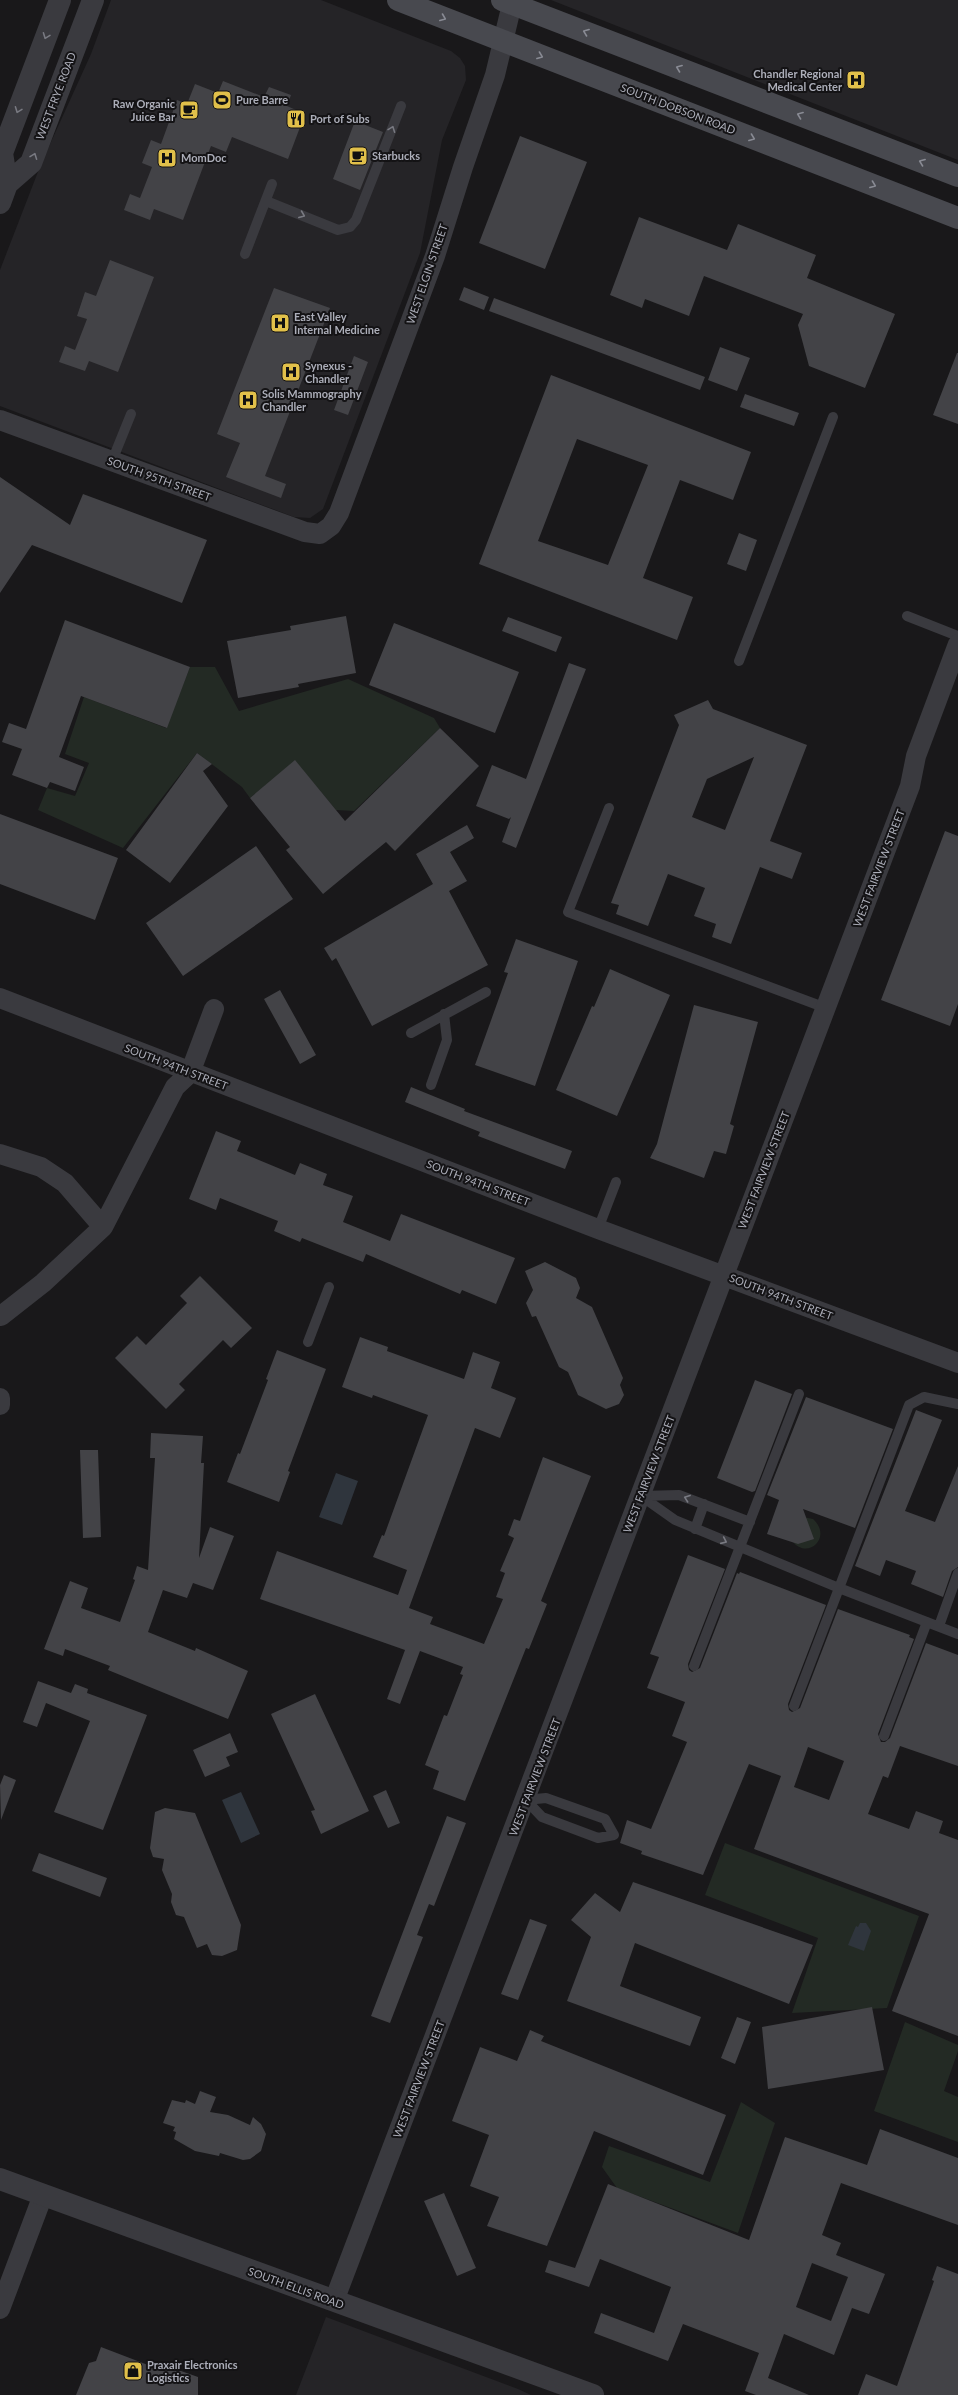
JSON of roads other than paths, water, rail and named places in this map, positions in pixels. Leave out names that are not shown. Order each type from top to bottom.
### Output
[{"type":"main road","name":"SOUTH DOBSON ROAD","points":[[398,0],[958,218]]},
{"type":"main road","points":[[511,1],[958,176]]},
{"type":"street","name":"WEST FRYE ROAD","points":[[2,189],[2,153],[60,0]]},
{"type":"street","name":"WEST FRYE ROAD","points":[[2,189],[31,163],[93,0]]},
{"type":"street","name":"WEST ELGIN STREET","points":[[320,534],[331,526],[339,513],[432,266],[463,167],[496,75],[511,1]]},
{"type":"street","name":"SOUTH 95TH STREET","points":[[0,420],[304,532],[320,534]]},
{"type":"street","name":"WEST FAIRVIEW STREET","points":[[334,2301],[526,1800],[723,1276],[910,786],[916,756],[958,644]]},
{"type":"street","name":"SOUTH 94TH STREET","points":[[0,998],[190,1073],[598,1229],[958,1363]]},
{"type":"street","points":[[0,1316],[43,1283],[103,1226],[175,1087],[190,1073],[214,1008]]},
{"type":"street","points":[[0,1154],[41,1166],[65,1184],[103,1226]]},
{"type":"street","points":[[0,1398],[0,1405]]},
{"type":"street","name":"SOUTH ELLIS ROAD","points":[[0,2179],[593,2395]]},
{"type":"street","points":[[0,2309],[43,2195]]},
{"type":"lane","points":[[266,201],[338,230],[350,227],[356,220],[401,106]]},
{"type":"lane","points":[[245,254],[272,184]]},
{"type":"lane","points":[[112,461],[131,414]]},
{"type":"lane","points":[[738,661],[833,417]]},
{"type":"lane","points":[[907,616],[958,636]]},
{"type":"lane","points":[[609,808],[568,912],[826,1008]]},
{"type":"lane","points":[[411,1033],[486,992]]},
{"type":"lane","points":[[431,1085],[447,1040],[444,1014]]},
{"type":"lane","points":[[598,1229],[616,1182]]},
{"type":"lane","points":[[308,1342],[329,1287]]},
{"type":"lane","points":[[694,1666],[798,1394]]},
{"type":"lane","points":[[794,1706],[909,1405],[924,1397],[958,1404]]},
{"type":"lane","points":[[641,1496],[679,1495],[750,1522]]},
{"type":"lane","points":[[641,1496],[675,1520],[839,1588],[958,1634]]},
{"type":"lane","points":[[695,1528],[704,1504]]},
{"type":"lane","points":[[939,1626],[958,1573]]},
{"type":"lane","points":[[884,1736],[927,1622]]},
{"type":"lane","points":[[546,1798],[605,1820],[614,1835],[598,1838],[542,1817],[526,1800],[546,1798]]},
{"type":"place","name":"Chandler Regional Medical Center","points":[[856,80]]},
{"type":"place","name":"Pure Barre","points":[[222,100]]},
{"type":"place","name":"Raw Organic Juice Bar","points":[[189,110]]},
{"type":"place","name":"Port of Subs","points":[[296,119]]},
{"type":"place","name":"Starbucks","points":[[358,156]]},
{"type":"place","name":"MomDoc","points":[[167,158]]},
{"type":"place","name":"East Valley Internal Medicine","points":[[280,323]]},
{"type":"place","name":"Synexus - Chandler","points":[[291,372]]},
{"type":"place","name":"Solis Mammography Chandler","points":[[248,400]]},
{"type":"place","name":"Praxair Electronics Logistics","points":[[133,2371]]}]
